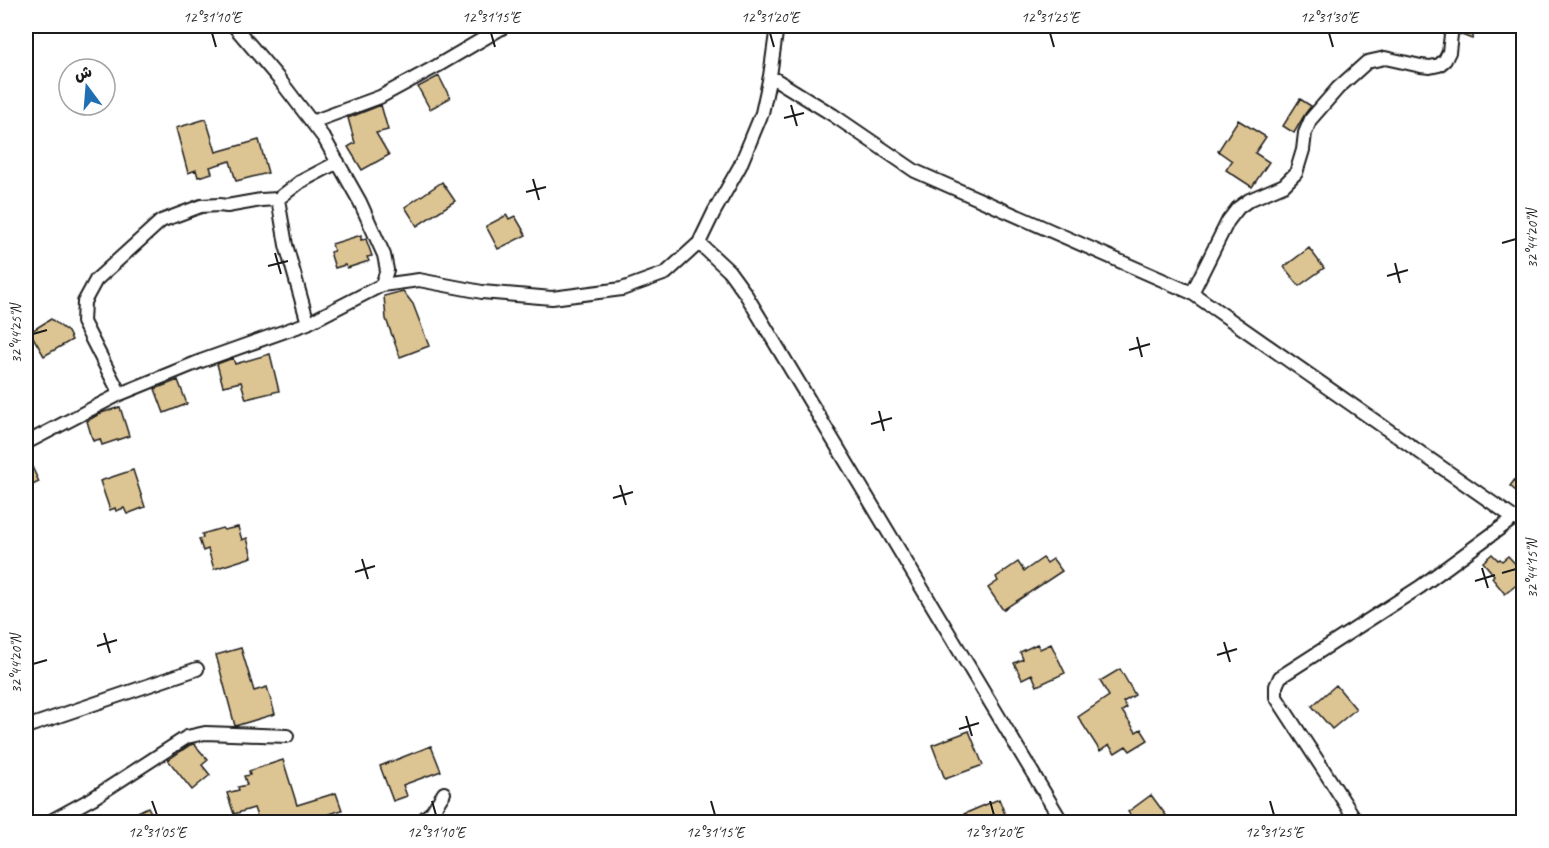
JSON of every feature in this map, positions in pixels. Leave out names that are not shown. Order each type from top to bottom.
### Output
[{"type":"street","points":[[234,26],[279,79],[324,138],[338,162],[360,202],[384,255],[387,270],[382,285]]},
{"type":"street","points":[[312,123],[380,97],[505,26]]},
{"type":"street","points":[[26,443],[120,394],[201,361],[308,323],[382,285],[419,280],[482,292],[552,298],[622,289],[666,273],[699,243],[740,166],[762,113],[777,26]]},
{"type":"street","points":[[1192,293],[1228,221],[1238,208],[1284,185],[1296,173],[1311,119],[1338,88],[1366,62],[1385,58],[1421,66],[1439,65],[1449,52],[1452,26]]},
{"type":"street","points":[[770,76],[833,115],[915,171],[1192,293],[1519,520],[1280,677],[1275,686],[1275,697],[1356,822]]},
{"type":"street","points":[[120,394],[84,322],[84,302],[96,280],[161,221],[201,206],[237,206],[261,200],[278,199],[300,182],[338,162]]},
{"type":"street","points":[[278,199],[286,245],[308,323]]},
{"type":"street","points":[[699,243],[729,271],[745,293],[1062,822]]},
{"type":"street","points":[[26,727],[197,669]]},
{"type":"street","points":[[49,822],[93,798],[187,737],[205,733],[287,736]]},
{"type":"street","points":[[420,822],[432,812],[444,793]]},
{"type":"building","points":[[1462,26],[1477,26],[1472,39],[1459,34]]},
{"type":"building","points":[[439,76],[450,98],[430,109],[418,87]]},
{"type":"building","points":[[1300,99],[1311,106],[1294,133],[1283,126]]},
{"type":"building","points":[[381,105],[388,130],[376,133],[389,155],[362,170],[348,147],[355,143],[348,118]]},
{"type":"building","points":[[206,119],[216,152],[259,140],[268,173],[236,181],[230,161],[210,167],[212,173],[198,177],[196,170],[188,173],[176,128]]},
{"type":"building","points":[[1238,120],[1266,137],[1255,153],[1269,162],[1252,187],[1226,170],[1232,161],[1218,151]]},
{"type":"building","points":[[442,182],[455,201],[417,226],[405,207]]},
{"type":"building","points":[[507,215],[509,219],[515,216],[526,235],[498,249],[486,226]]},
{"type":"building","points":[[361,235],[361,240],[366,239],[372,256],[367,257],[369,261],[347,268],[345,265],[335,268],[330,252],[334,251],[332,244]]},
{"type":"building","points":[[1309,248],[1324,268],[1299,286],[1284,267]]},
{"type":"building","points":[[403,291],[413,304],[429,346],[400,357],[386,319],[384,296]]},
{"type":"building","points":[[51,319],[68,332],[72,340],[44,356],[30,332]]},
{"type":"building","points":[[270,354],[279,391],[246,399],[241,382],[223,386],[217,364],[233,358],[235,364]]},
{"type":"building","points":[[178,380],[187,404],[164,413],[155,389]]},
{"type":"building","points":[[120,407],[129,436],[102,445],[100,439],[93,441],[87,421],[101,413]]},
{"type":"building","points":[[26,454],[39,482],[26,488]]},
{"type":"building","points":[[133,470],[145,507],[127,514],[124,508],[116,511],[115,508],[110,510],[100,481]]},
{"type":"building","points":[[1516,478],[1524,484],[1524,498],[1510,486]]},
{"type":"building","points":[[238,527],[242,540],[247,538],[252,557],[214,569],[208,549],[203,551],[199,539],[203,538],[202,534],[222,528],[224,530]]},
{"type":"building","points":[[1492,554],[1502,561],[1508,556],[1524,573],[1524,579],[1505,594],[1483,562]]},
{"type":"building","points":[[1043,558],[1047,563],[1053,559],[1062,571],[1003,610],[988,588],[998,581],[996,577],[1018,562],[1024,571]]},
{"type":"building","points":[[1037,644],[1040,649],[1051,644],[1065,673],[1037,686],[1032,674],[1022,679],[1014,663],[1023,659],[1020,652]]},
{"type":"building","points":[[241,648],[254,691],[267,687],[275,714],[235,726],[216,655]]},
{"type":"building","points":[[1120,669],[1135,695],[1123,702],[1127,708],[1122,711],[1136,732],[1141,729],[1148,740],[1130,751],[1126,746],[1115,753],[1109,745],[1100,751],[1078,717],[1109,696],[1100,681]]},
{"type":"building","points":[[1336,685],[1356,709],[1332,729],[1312,706]]},
{"type":"building","points":[[969,731],[983,765],[945,779],[932,745]]},
{"type":"building","points":[[194,744],[208,760],[202,765],[210,775],[192,790],[168,760]]},
{"type":"building","points":[[431,746],[441,771],[403,785],[407,796],[393,801],[380,766]]},
{"type":"building","points":[[283,760],[297,805],[336,793],[342,810],[304,822],[259,822],[254,808],[234,814],[227,793],[247,785],[244,776],[250,775],[249,771]]},
{"type":"building","points":[[1151,795],[1171,822],[1136,822],[1128,812]]},
{"type":"building","points":[[999,799],[1008,822],[968,822],[964,814]]},
{"type":"building","points":[[148,807],[156,822],[117,822]]}]
